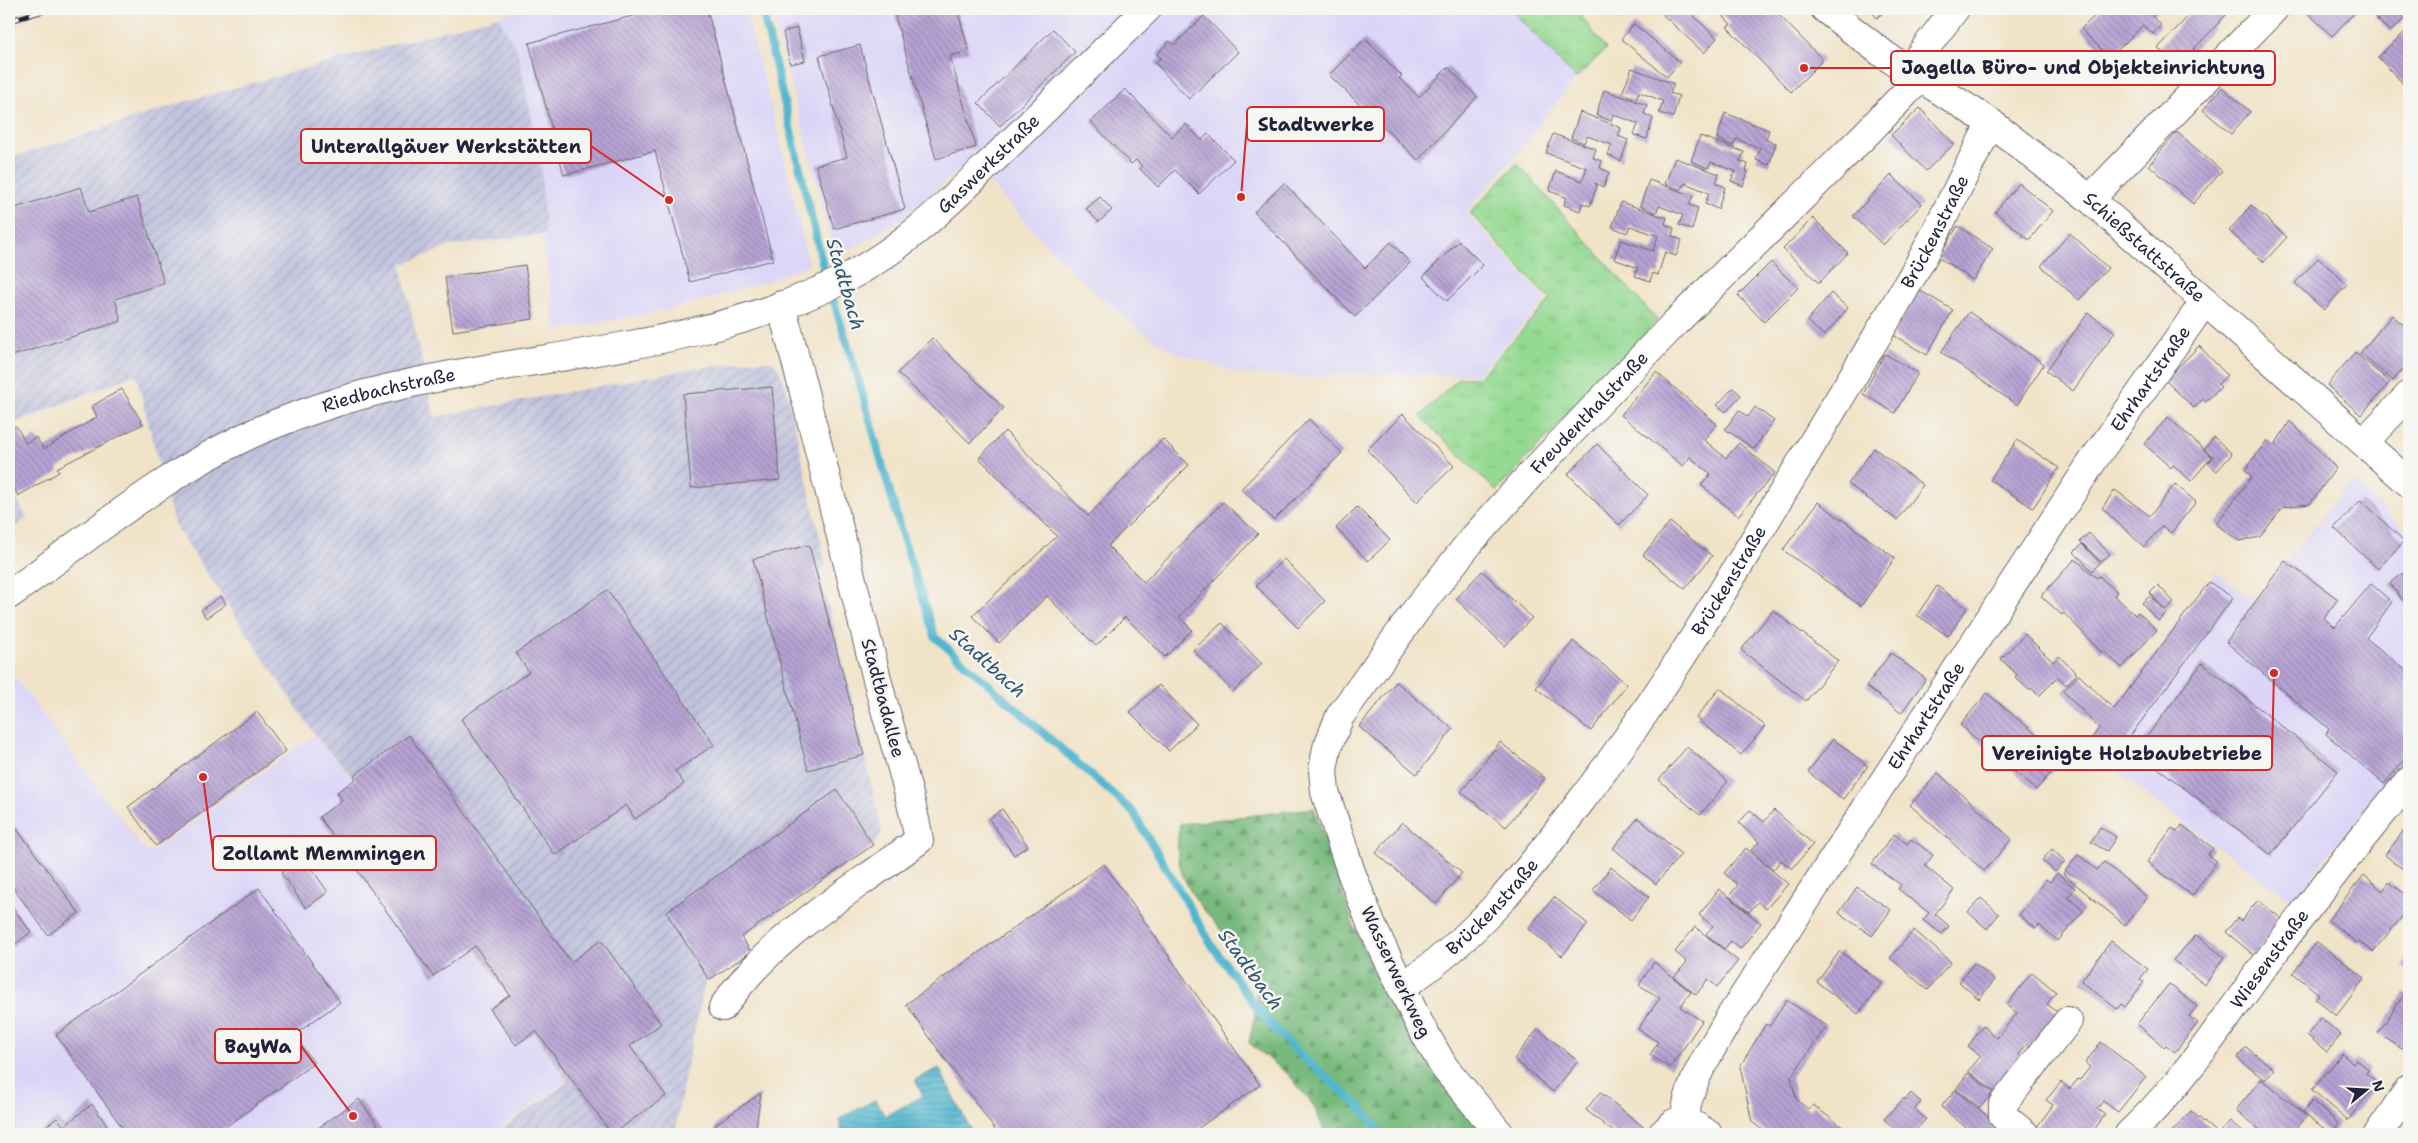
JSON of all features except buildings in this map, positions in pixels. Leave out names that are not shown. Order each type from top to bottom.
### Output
[{"type":"street","name":"Gaswerkstraße","points":[[812,293],[845,278],[900,246],[940,212],[1147,9]]},
{"type":"street","name":"Schießstattstraße","points":[[1825,9],[1858,36],[1914,74],[1991,122],[2090,198],[2409,484]]},
{"type":"street","name":"Freudenthalstraße","points":[[1325,792],[1323,770],[1327,748],[1340,716],[1417,609],[1471,541],[1531,474],[1675,323],[1864,136],[1914,74],[1955,9]]},
{"type":"street","points":[[2090,198],[2274,9]]},
{"type":"street","name":"Brückenstraße","points":[[1401,987],[1430,968],[1453,949],[1492,911],[1560,829],[1636,726],[1703,625],[1907,284],[1991,122]]},
{"type":"street","name":"Riedbachstraße","points":[[9,595],[172,478],[238,441],[277,423],[321,407],[380,392],[673,337],[727,323],[812,293]]},
{"type":"street","name":"Ehrhartstraße","points":[[1685,1119],[1691,1088],[1728,1020],[2082,477],[2205,301]]},
{"type":"street","name":"Stadtbadallee","points":[[723,1007],[734,990],[783,938],[919,840],[915,816],[878,685],[831,492],[781,305]]},
{"type":"street","points":[[2364,442],[2409,396]]},
{"type":"street","name":"Wiesenstraße","points":[[2129,1134],[2171,1091],[2207,1046],[2253,981],[2409,781]]},
{"type":"street","name":"Wasserwerkweg","points":[[1325,792],[1354,881],[1372,926],[1401,987],[1444,1066],[1500,1134]]},
{"type":"street","points":[[2025,1134],[2003,1116],[2003,1104],[2068,1021]]},
{"type":"street","points":[[2378,1134],[2409,1089]]},
{"type":"street","points":[[1662,1134],[1674,1123],[1685,1119],[1708,1134]]},
{"type":"shaded area","points":[[523,9],[745,9],[782,148],[809,265],[760,284],[666,310],[556,331],[544,244],[541,166],[517,50],[498,16]]},
{"type":"shaded area","points":[[772,9],[1510,9],[1576,78],[1511,161],[1466,213],[1546,300],[1477,375],[1343,374],[1314,377],[1240,374],[1176,352],[1150,337],[1124,317],[1077,276],[970,160],[908,214],[863,243],[835,256]]},
{"type":"shaded area","points":[[498,16],[517,50],[531,114],[541,166],[545,234],[450,246],[401,265],[434,417],[691,369],[750,361],[771,361],[777,365],[786,387],[826,565],[819,572],[851,693],[882,832],[874,846],[743,937],[752,952],[705,983],[684,1079],[675,1134],[495,1134],[568,1082],[356,779],[319,741],[174,524],[136,374],[9,425],[9,159],[187,101]]},
{"type":"shaded area","points":[[2352,481],[2409,534],[2409,761],[2333,848],[2293,901],[2168,812],[2086,745],[2216,572],[2254,601]]},
{"type":"shaded area","points":[[9,485],[27,518],[9,532]]},
{"type":"shaded area","points":[[9,669],[145,851],[153,851],[313,736],[355,780],[566,1081],[492,1134],[9,1134]]},
{"type":"green space","points":[[1510,9],[1579,9],[1577,11],[1606,49],[1576,78]]},
{"type":"green space","points":[[1517,163],[1657,320],[1496,491],[1420,416],[1459,378],[1478,378],[1550,300],[1470,213]]},
{"type":"green space","points":[[1314,808],[1354,927],[1376,977],[1407,1034],[1441,1080],[1486,1134],[1325,1134],[1314,1106],[1289,1075],[1249,1043],[1256,1009],[1256,990],[1247,967],[1235,947],[1192,894],[1182,874],[1178,851],[1180,824]]},
{"type":"water","points":[[939,1068],[973,1134],[842,1134],[839,1119],[875,1100],[885,1116],[923,1096],[915,1080]]},
{"type":"waterway","name":"Stadtbach","points":[[762,9],[824,270],[859,381],[902,535],[935,637],[1133,812],[1213,947],[1263,1016],[1292,1047],[1361,1108],[1382,1134]]},
{"type":"railway","points":[[9,21],[49,9]]},
{"type":"place","name":"Jagella Büro- und Objekteinrichtung","points":[[1804,68]]},
{"type":"place","name":"Stadtwerke","points":[[1241,197]]},
{"type":"place","name":"Unterallgäuer Werkstätten","points":[[669,200]]},
{"type":"place","name":"Vereinigte Holzbaubetriebe","points":[[2274,673]]},
{"type":"place","name":"Zollamt Memmingen","points":[[203,777]]},
{"type":"place","name":"BayWa","points":[[353,1116]]}]
